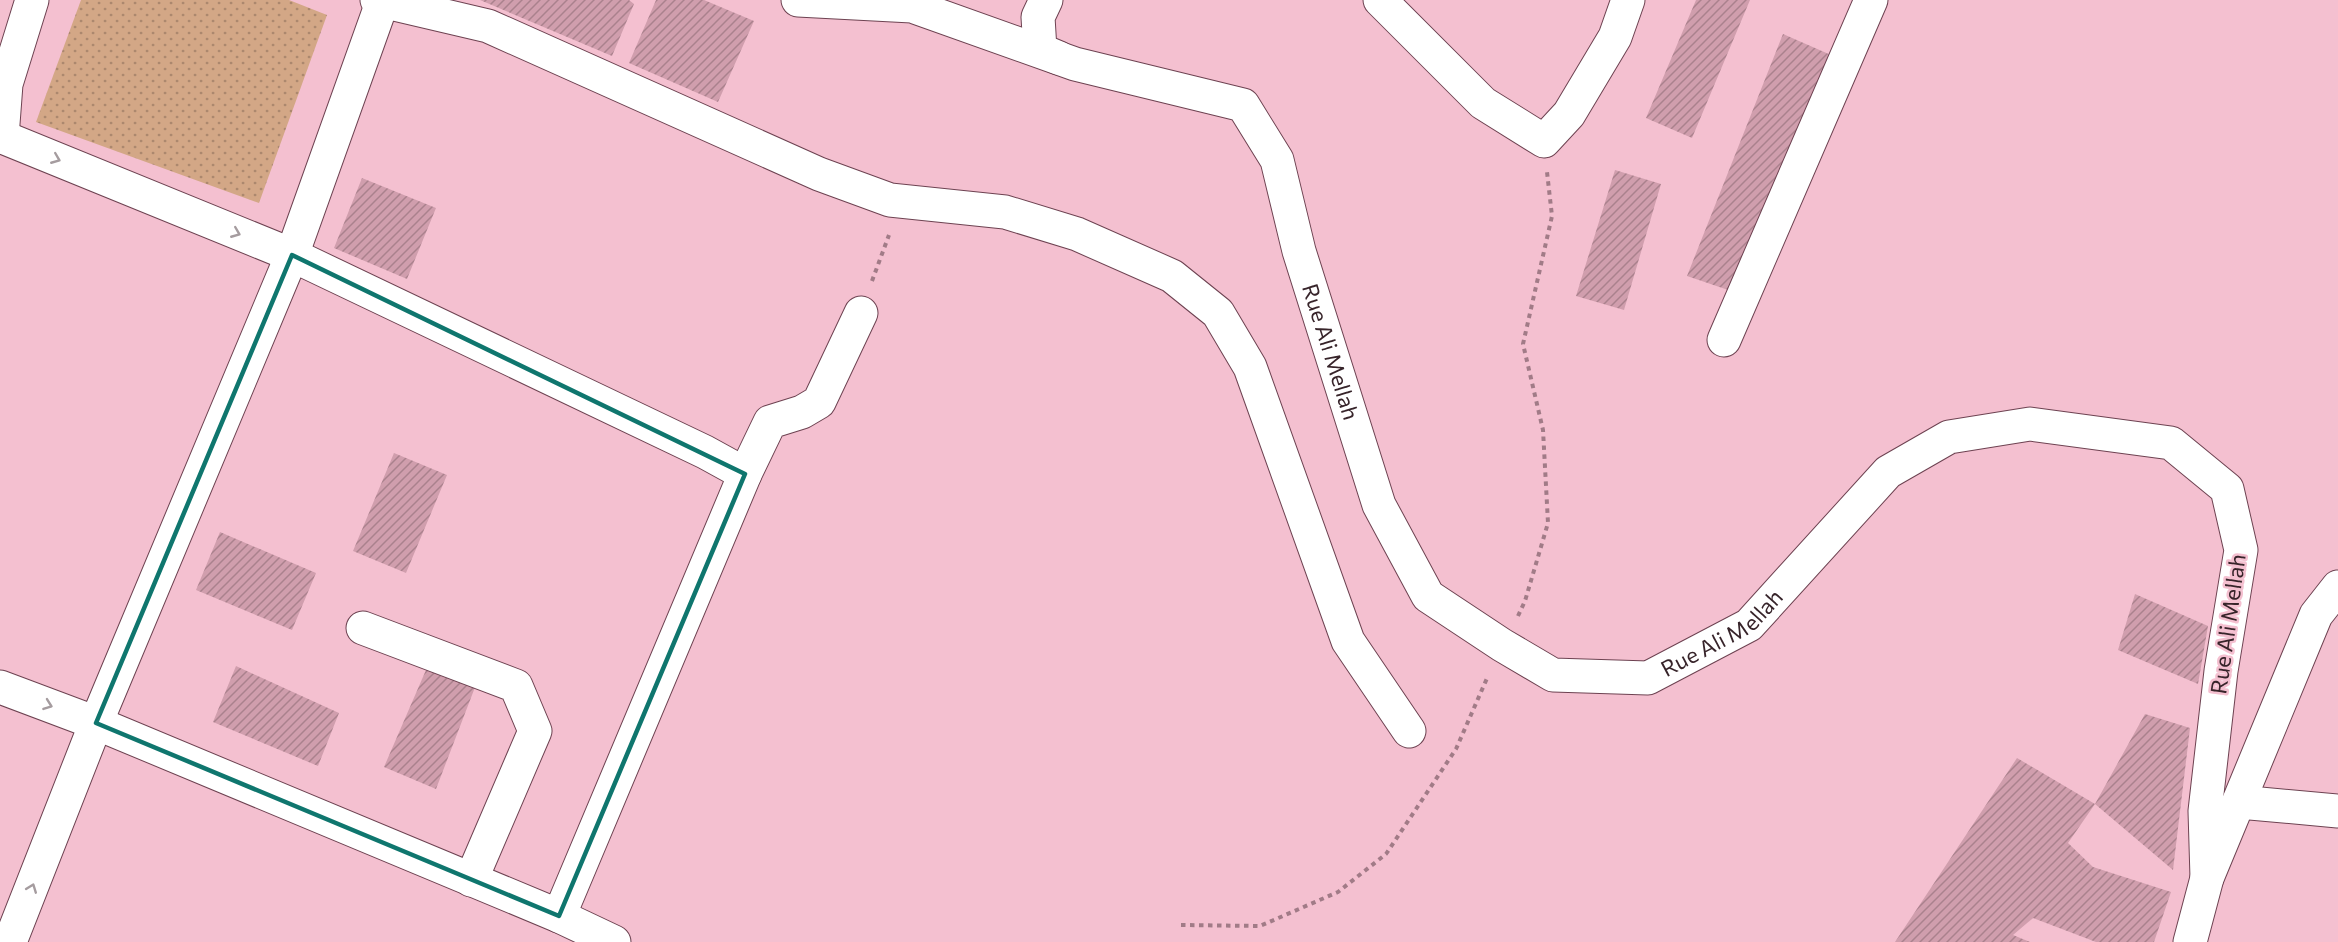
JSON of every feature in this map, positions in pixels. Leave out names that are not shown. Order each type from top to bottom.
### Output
[{"type":"street","points":[[32,0],[6,84],[1,137],[292,255],[705,452],[745,474]]},
{"type":"street","points":[[10,942],[96,723],[292,255],[381,0],[488,26],[819,174],[890,200],[1005,212],[1077,234],[1172,276],[1218,313],[1250,368],[1347,641],[1409,731]]},
{"type":"street","name":"Rue Ali Mellah","points":[[798,0],[925,3],[1075,64],[1242,105],[1277,160],[1299,251],[1379,505],[1428,596],[1502,645],[1553,675],[1648,678],[1749,625],[1888,472],[1949,437],[2030,424],[2171,443],[2227,489],[2241,550],[2221,671],[2205,811],[2207,878]]},
{"type":"street","points":[[1046,0],[1038,17],[1040,50],[1075,64]]},
{"type":"street","points":[[1380,0],[1483,103],[1544,141],[1569,114],[1615,37],[1628,0]]},
{"type":"street","points":[[1724,340],[1871,0]]},
{"type":"street","points":[[559,916],[745,474],[770,422],[802,412],[819,402],[861,313]]},
{"type":"street","points":[[2190,942],[2207,878],[2316,615],[2338,587]]},
{"type":"street","points":[[363,628],[516,686],[520,695],[535,732],[471,879]]},
{"type":"street","points":[[0,687],[96,723],[471,879],[559,916],[612,942]]},
{"type":"street","points":[[2239,802],[2338,811]]},
{"type":"path","points":[[861,313],[902,202]]},
{"type":"highlighted area","points":[[292,255],[745,474],[559,916],[96,723]]},
{"type":"shaded area","points":[[81,0],[289,0],[327,15],[259,203],[36,122]]},
{"type":"building","points":[[480,0],[629,0],[634,4],[612,56]]},
{"type":"building","points":[[656,0],[704,0],[754,21],[718,102],[629,63]]},
{"type":"building","points":[[1696,0],[1750,0],[1692,138],[1646,118]]},
{"type":"building","points":[[1783,34],[1831,55],[1740,294],[1687,276]]},
{"type":"building","points":[[1615,170],[1661,184],[1624,310],[1576,296]]},
{"type":"building","points":[[362,178],[436,208],[407,279],[334,248]]},
{"type":"building","points":[[394,453],[447,475],[406,573],[353,551]]},
{"type":"building","points":[[220,532],[316,573],[292,630],[196,590]]},
{"type":"building","points":[[2135,594],[2208,626],[2198,684],[2118,650]]},
{"type":"building","points":[[429,663],[477,682],[436,789],[384,767]]},
{"type":"building","points":[[236,666],[339,713],[318,766],[213,722]]},
{"type":"building","points":[[2145,714],[2190,728],[2173,870],[2095,804]]},
{"type":"building","points":[[2017,758],[2095,804],[2068,843],[2093,867],[2171,892],[2154,942],[2096,942],[2033,918],[2013,935],[2030,942],[1895,942]]}]
